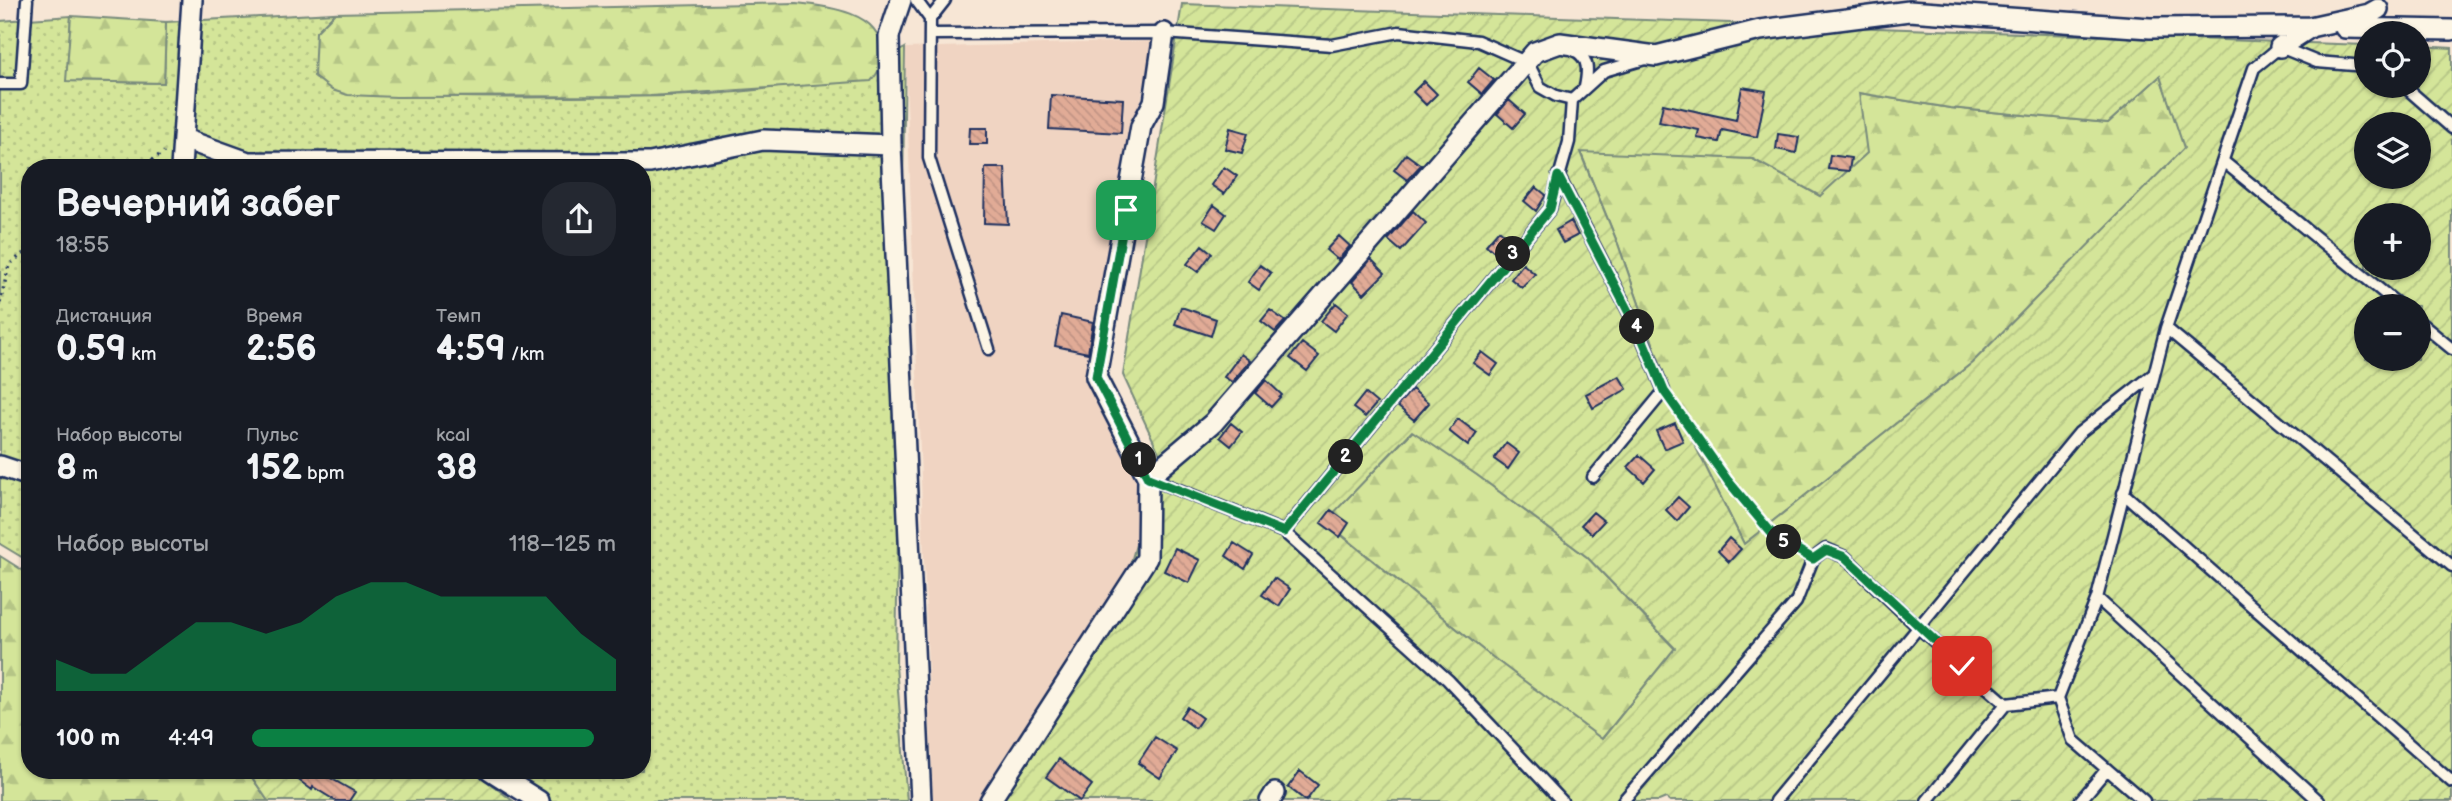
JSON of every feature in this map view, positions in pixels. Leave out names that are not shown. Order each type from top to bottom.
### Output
[{"type":"street","points":[[182,159],[192,0]]},
{"type":"street","points":[[901,0],[889,36],[891,145],[921,801]]},
{"type":"street","points":[[2280,47],[2310,27],[2369,14],[2378,9]]},
{"type":"street","points":[[1148,478],[1213,423],[1535,52],[1560,43],[1656,56],[1760,30],[1909,10],[2150,28],[2452,30]]},
{"type":"street","points":[[990,801],[1147,558],[1148,478],[1096,377],[1141,126],[1154,102],[1164,33]]},
{"type":"street","points":[[184,139],[240,159]]},
{"type":"street","points":[[651,163],[763,140],[891,145]]},
{"type":"street","points":[[0,466],[21,473]]},
{"type":"street","points":[[504,779],[539,801]]},
{"type":"lane","points":[[0,84],[21,84],[27,0]]},
{"type":"lane","points":[[916,0],[930,19],[929,158],[989,349]]},
{"type":"lane","points":[[930,19],[945,0]]},
{"type":"lane","points":[[931,34],[1164,33],[1332,46],[1399,32],[1478,41],[1528,63],[1540,87],[1556,96],[1572,100]]},
{"type":"lane","points":[[1560,43],[1580,53],[1588,68],[1585,87]]},
{"type":"lane","points":[[2144,801],[2073,740],[2058,698],[2097,598],[2166,328],[2254,68],[2280,47],[2316,62],[2354,65]]},
{"type":"lane","points":[[1284,532],[1550,209],[1569,142],[1572,100],[1604,71],[1656,56]]},
{"type":"lane","points":[[2418,98],[2452,128]]},
{"type":"lane","points":[[2224,162],[2385,294]]},
{"type":"lane","points":[[1558,176],[1642,338],[1664,391],[1593,477]]},
{"type":"lane","points":[[2166,328],[2452,566]]},
{"type":"lane","points":[[2431,332],[2452,349]]},
{"type":"lane","points":[[1775,801],[2079,433],[2154,373]]},
{"type":"lane","points":[[1148,478],[1284,532],[1448,680],[1562,801]]},
{"type":"lane","points":[[2123,493],[2452,782]]},
{"type":"lane","points":[[1623,801],[1796,601],[1813,559],[1826,550],[1845,557],[1918,628],[2006,704]]},
{"type":"lane","points":[[2097,598],[2319,801]]},
{"type":"lane","points":[[1927,801],[2006,704],[2058,698]]},
{"type":"lane","points":[[2080,801],[2107,769]]},
{"type":"path","points":[[0,303],[9,265],[21,255]]},
{"type":"path","points":[[1664,391],[1728,481],[1774,536],[1813,559]]},
{"type":"shaded area","points":[[1152,41],[1090,381],[1143,478],[1139,561],[984,801],[933,801],[905,48]]},
{"type":"green space","points":[[796,3],[837,9],[863,20],[873,28],[879,39],[881,57],[878,71],[871,81],[650,96],[396,97],[348,95],[332,90],[314,76],[316,32],[335,13]]},
{"type":"green space","points":[[1182,4],[2354,45],[2354,98],[2431,98],[2431,47],[2452,48],[2452,801],[1670,801],[1666,798],[1659,801],[999,801],[1113,625],[1161,457],[1123,375]],"holes":[[[2160,76],[2184,148],[1972,363],[1744,544],[1674,403],[1618,244],[1580,152],[1753,159],[1820,196],[1867,153],[1859,93],[1950,108],[2108,123]],[[1412,431],[1477,475],[1587,557],[1675,648],[1602,739],[1483,650],[1325,522]]]},
{"type":"green space","points":[[335,13],[316,32],[332,90],[390,95],[606,97],[740,92],[829,77],[869,65],[905,48],[896,666],[907,801],[532,801],[504,779],[651,779],[651,159],[21,159],[21,557],[0,544],[0,21],[71,16],[67,81],[164,83],[166,22]]},
{"type":"green space","points":[[71,16],[166,22],[164,83],[66,81]]},
{"type":"green space","points":[[2160,76],[2185,148],[1972,363],[1744,544],[1674,403],[1618,244],[1580,151],[1753,159],[1820,196],[1859,93],[1950,108],[2108,123]]},
{"type":"green space","points":[[1413,431],[1587,557],[1675,649],[1601,740],[1483,650],[1325,521]]},
{"type":"green space","points":[[0,556],[21,569],[21,779],[253,779],[268,801],[0,801]]},
{"type":"green space","points":[[253,779],[484,779],[513,801],[268,801]]},
{"type":"building","points":[[1479,68],[1494,80],[1482,94],[1468,82]]},
{"type":"building","points":[[1424,81],[1437,94],[1426,105],[1413,92]]},
{"type":"building","points":[[1742,87],[1766,91],[1757,137],[1722,130],[1719,142],[1697,138],[1699,130],[1659,122],[1663,104],[1736,120]]},
{"type":"building","points":[[1051,95],[1123,99],[1121,133],[1049,129]]},
{"type":"building","points":[[1509,100],[1525,114],[1513,128],[1497,114]]},
{"type":"building","points":[[970,128],[987,128],[987,144],[969,144]]},
{"type":"building","points":[[1230,128],[1248,133],[1242,153],[1225,149]]},
{"type":"building","points":[[1778,134],[1799,137],[1796,153],[1776,149]]},
{"type":"building","points":[[1406,154],[1421,165],[1407,180],[1394,170]]},
{"type":"building","points":[[1830,155],[1851,158],[1849,171],[1828,169]]},
{"type":"building","points":[[1224,167],[1237,176],[1224,194],[1211,185]]},
{"type":"building","points":[[985,168],[1005,168],[1008,224],[984,223]]},
{"type":"building","points":[[1536,187],[1546,195],[1536,211],[1524,201]]},
{"type":"building","points":[[1214,205],[1226,214],[1216,229],[1203,221]]},
{"type":"building","points":[[1413,211],[1426,223],[1401,251],[1388,240]]},
{"type":"building","points":[[1571,221],[1578,235],[1563,243],[1556,230]]},
{"type":"building","points":[[1499,230],[1511,240],[1498,255],[1486,245]]},
{"type":"building","points":[[1339,236],[1350,246],[1338,260],[1326,250]]},
{"type":"building","points":[[1202,245],[1212,253],[1198,272],[1187,264]]},
{"type":"building","points":[[1371,259],[1385,273],[1364,294],[1352,282]]},
{"type":"building","points":[[1523,264],[1535,274],[1522,288],[1511,279]]},
{"type":"building","points":[[1260,265],[1271,273],[1259,290],[1248,282]]},
{"type":"building","points":[[1336,303],[1348,313],[1334,331],[1321,321]]},
{"type":"building","points":[[1181,307],[1216,319],[1211,336],[1175,324]]},
{"type":"building","points":[[1270,310],[1285,321],[1275,332],[1261,321]]},
{"type":"building","points":[[1061,315],[1093,322],[1088,353],[1055,346]]},
{"type":"building","points":[[1302,343],[1319,356],[1307,371],[1290,358]]},
{"type":"building","points":[[1482,352],[1498,364],[1490,375],[1473,363]]},
{"type":"building","points":[[1241,354],[1250,361],[1232,382],[1224,377]]},
{"type":"building","points":[[1619,376],[1627,389],[1593,408],[1586,394]]},
{"type":"building","points":[[1266,380],[1282,395],[1271,407],[1255,393]]},
{"type":"building","points":[[1412,389],[1429,403],[1414,420],[1397,406]]},
{"type":"building","points":[[1365,393],[1377,403],[1365,417],[1353,408]]},
{"type":"building","points":[[1458,419],[1477,433],[1468,446],[1449,431]]},
{"type":"building","points":[[1231,423],[1242,432],[1231,446],[1220,437]]},
{"type":"building","points":[[1675,423],[1683,441],[1664,449],[1656,431]]},
{"type":"building","points":[[1506,443],[1519,453],[1508,469],[1494,459]]},
{"type":"building","points":[[1639,455],[1655,469],[1644,482],[1628,467]]},
{"type":"building","points":[[1678,497],[1689,507],[1677,521],[1666,510]]},
{"type":"building","points":[[1331,510],[1349,523],[1340,537],[1321,523]]},
{"type":"building","points":[[1593,512],[1604,521],[1592,534],[1581,525]]},
{"type":"building","points":[[1729,538],[1741,549],[1729,562],[1718,551]]},
{"type":"building","points":[[1234,543],[1253,555],[1245,569],[1226,556]]},
{"type":"building","points":[[1175,548],[1200,560],[1189,583],[1164,571]]},
{"type":"building","points":[[1274,578],[1290,589],[1279,606],[1262,595]]},
{"type":"building","points":[[1187,707],[1202,718],[1195,728],[1180,717]]},
{"type":"building","points":[[1155,737],[1177,751],[1160,778],[1138,763]]},
{"type":"building","points":[[1059,759],[1092,785],[1080,801],[1046,777]]},
{"type":"building","points":[[1300,771],[1318,785],[1306,801],[1288,787]]},
{"type":"building","points":[[297,779],[332,779],[355,792],[349,801],[336,801],[313,787],[312,790]]},
{"type":"route","points":[[1126,210],[1096,377],[1148,478],[1284,532],[1550,209],[1558,176],[1642,338],[1664,391],[1728,481],[1774,536],[1813,559],[1826,550],[1845,557],[1918,628],[1962,666]]}]
